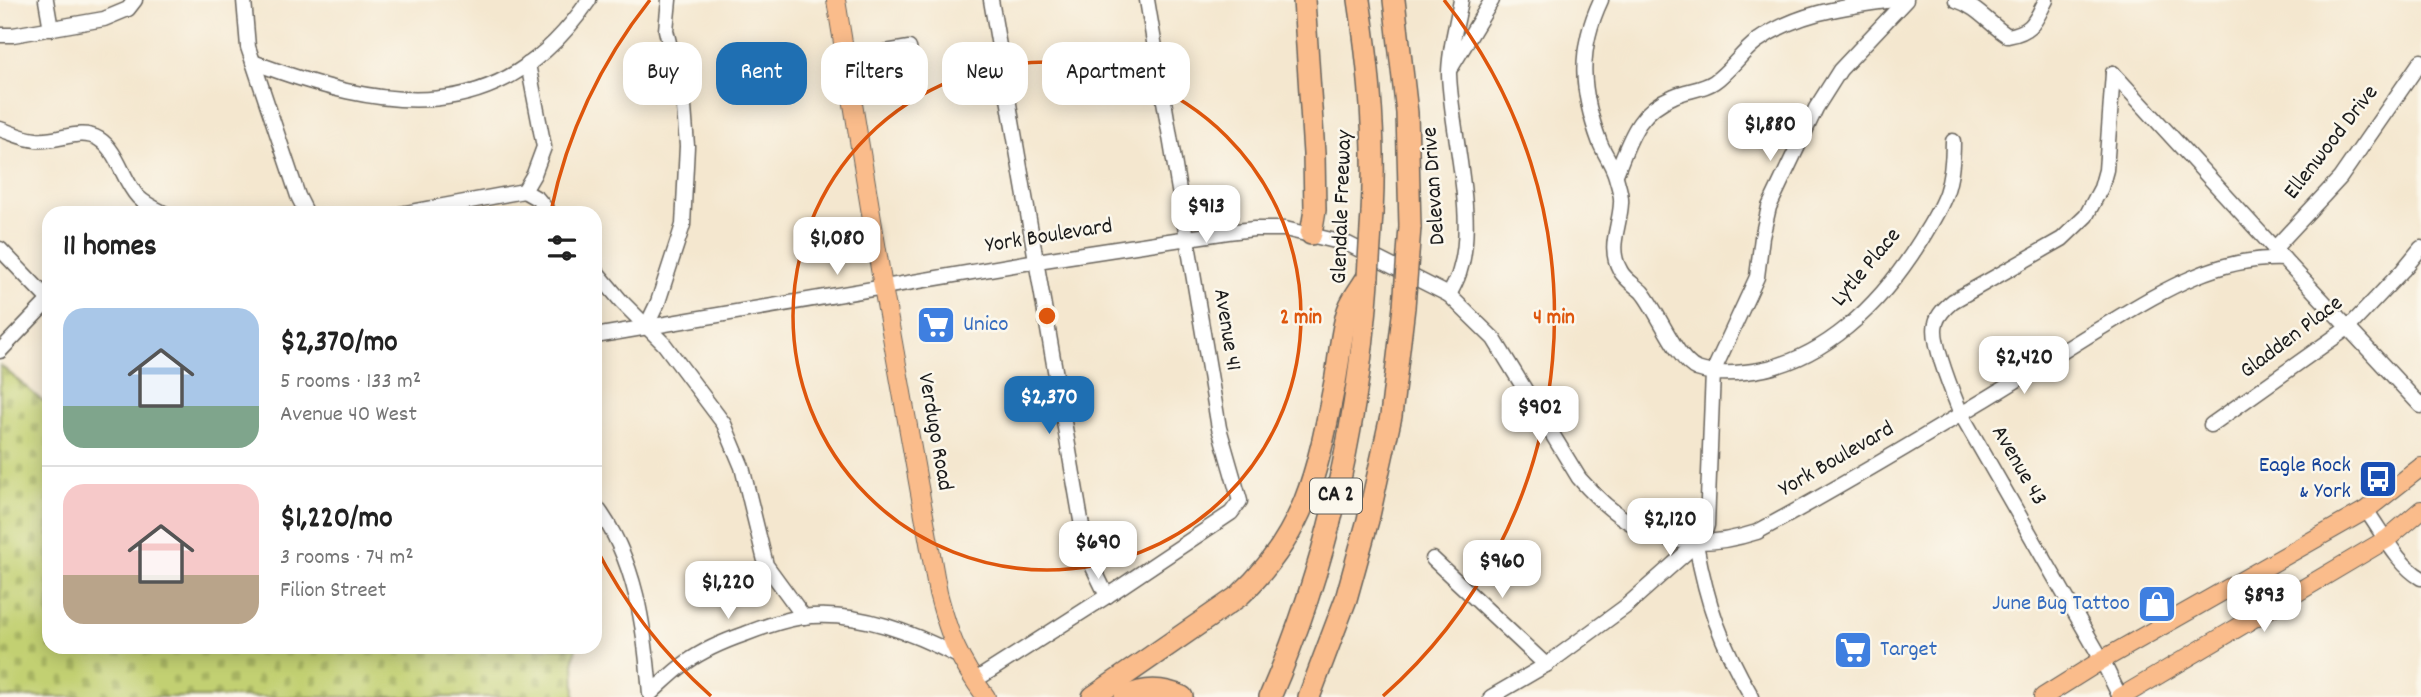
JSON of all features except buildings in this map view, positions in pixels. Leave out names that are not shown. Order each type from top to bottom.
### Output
[{"type":"highway","points":[[1304,0],[1314,153],[1315,210],[1311,234]]},
{"type":"highway","name":"Glendale Freeway","points":[[1270,697],[1294,638],[1314,576],[1336,494],[1353,410],[1372,213],[1374,163],[1371,101],[1359,0]]},
{"type":"highway","name":"CA 2","points":[[1309,697],[1346,599],[1368,520],[1391,416],[1410,227],[1407,113],[1394,0]]},
{"type":"highway","points":[[1093,697],[1239,596],[1260,577],[1287,541],[1310,488],[1334,388],[1349,309],[1366,282]]},
{"type":"highway","points":[[1125,697],[1139,691],[1158,690],[1182,697]]},
{"type":"main road","name":"Verdugo Road","points":[[836,0],[842,42]]},
{"type":"main road","name":"Verdugo Road","points":[[853,105],[938,593],[948,632],[958,656],[986,697]]},
{"type":"main road","points":[[2043,697],[2102,660],[2366,510],[2421,467]]},
{"type":"main road","points":[[2121,697],[2387,539],[2421,510]]},
{"type":"street","points":[[46,0],[51,29]]},
{"type":"street","points":[[0,35],[104,19],[128,9],[135,0]]},
{"type":"street","points":[[244,0],[248,47],[303,206]]},
{"type":"street","points":[[253,62],[298,79],[389,99],[419,101],[462,96],[507,77],[528,64],[578,17],[589,0]]},
{"type":"street","points":[[646,327],[658,302],[683,225],[688,146],[684,107],[666,30],[669,0]]},
{"type":"street","points":[[974,681],[1107,596],[1087,555],[991,0]]},
{"type":"street","name":"Delevan Drive","points":[[1449,295],[1460,270],[1464,248],[1464,204],[1449,71],[1461,0]]},
{"type":"street","points":[[1449,71],[1492,0]]},
{"type":"street","points":[[1601,0],[1586,43],[1583,72],[1591,114],[1601,146],[1616,174],[1622,201],[1614,242],[1614,257],[1621,273],[1642,293],[1665,326],[1680,355],[1695,368],[1713,372]]},
{"type":"street","points":[[1616,174],[1642,117],[1675,95],[1700,89],[1716,81],[1754,43],[1774,30],[1791,20],[1834,8],[1893,0]]},
{"type":"street","points":[[1491,697],[1546,665],[1625,607],[1704,535],[1707,525],[1713,372],[1757,277],[1769,207],[1816,108],[1840,70],[1906,0]]},
{"type":"street","points":[[1955,0],[1980,11],[1993,26],[2008,36],[2025,33],[2034,23],[2046,0]]},
{"type":"street","name":"Avenue 41","points":[[1107,596],[1231,513],[1240,501],[1219,428],[1151,2]]},
{"type":"street","name":"Ellenwood Drive","points":[[2279,254],[2340,178],[2421,61]]},
{"type":"street","points":[[523,191],[534,174],[544,147],[528,64]]},
{"type":"street","name":"Avenue 43","points":[[2121,697],[1961,414],[1945,373],[1935,331],[1936,323],[1946,306],[2062,239],[2086,216],[2101,188],[2106,170],[2113,73],[2279,254]]},
{"type":"street","points":[[0,129],[39,141],[74,135],[88,135],[100,140],[109,149],[138,197],[149,206]]},
{"type":"street","name":"Lytle Place","points":[[1713,372],[1761,371],[1787,363],[1819,347],[1851,325],[1904,267],[1936,215],[1953,167],[1953,141]]},
{"type":"street","points":[[443,206],[523,191],[543,206]]},
{"type":"street","name":"York Boulevard","points":[[602,335],[1037,261],[1254,229],[1285,229],[1348,244],[1449,295],[1494,339],[1579,478],[1593,494],[1630,523],[1651,534],[1696,544],[1734,539],[1757,532],[1961,414],[2162,291],[2198,274],[2232,263],[2279,254]]},
{"type":"street","name":"Gladden Place","points":[[2211,425],[2349,327],[2403,271],[2421,248]]},
{"type":"street","points":[[0,250],[42,293]]},
{"type":"street","points":[[2279,254],[2421,406]]},
{"type":"street","points":[[602,278],[664,344],[724,424],[742,467],[766,565],[804,617]]},
{"type":"street","points":[[0,351],[42,307]]},
{"type":"street","points":[[2366,510],[2399,561],[2421,578]]},
{"type":"street","points":[[602,516],[615,536],[631,576],[647,648],[650,694],[687,662],[720,643],[762,627],[804,617],[851,618],[879,624],[929,641],[958,656]]},
{"type":"street","points":[[1696,544],[1708,601],[1718,631],[1752,697]]},
{"type":"street","points":[[1433,559],[1546,665]]},
{"type":"green space","points":[[0,365],[42,400],[42,654],[575,654],[575,697],[0,697]]},
{"type":"place","name":"Unico","points":[[936,325]]},
{"type":"place","name":"Eagle Rock & York","points":[[2378,479]]},
{"type":"place","name":"June Bug Tattoo","points":[[2157,604]]},
{"type":"place","name":"Target","points":[[1853,650]]}]
